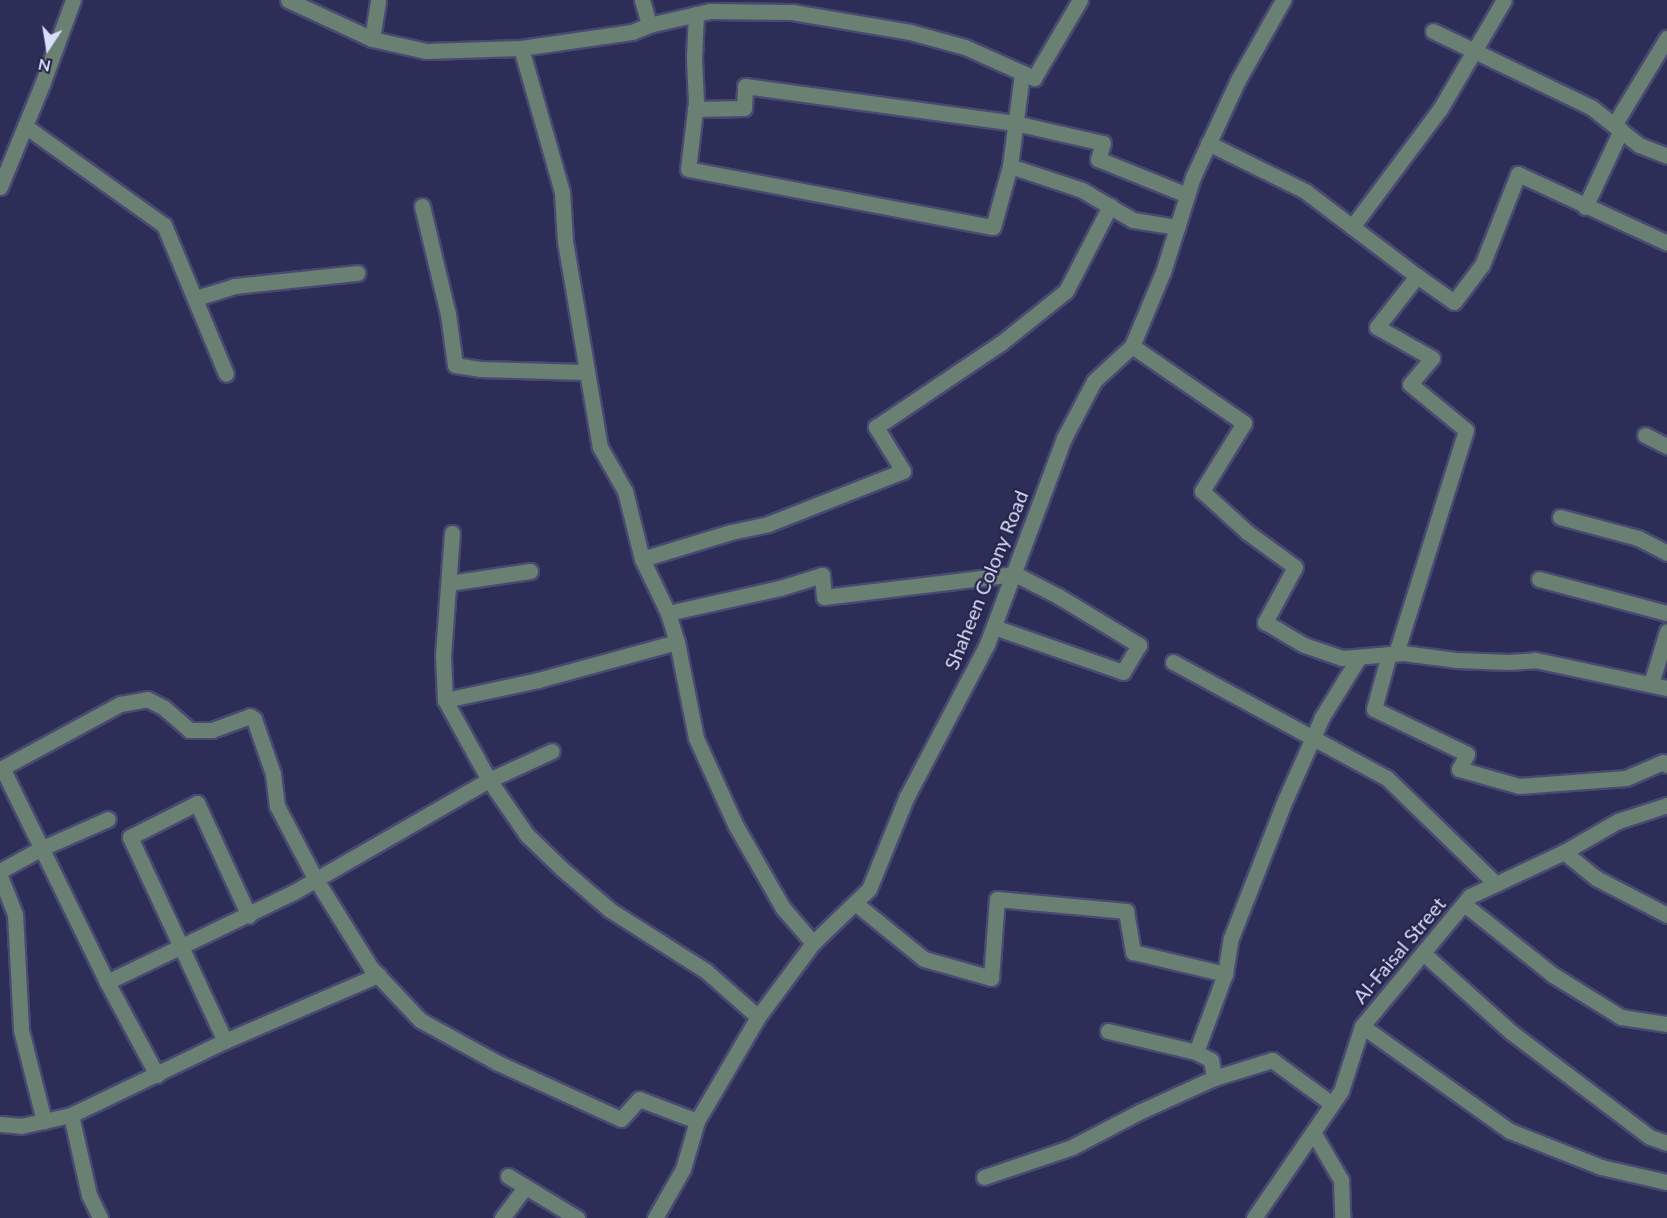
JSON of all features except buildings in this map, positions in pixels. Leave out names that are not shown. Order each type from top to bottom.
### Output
[{"type":"street","points":[[0,187],[73,0]]},
{"type":"street","points":[[288,0],[372,39],[426,51],[521,48],[632,32],[710,11],[765,5],[910,32],[965,47],[1034,78],[1080,0]]},
{"type":"street","points":[[372,39],[378,0]]},
{"type":"street","points":[[642,0],[649,26]]},
{"type":"street","name":"Shaheen Colony Road","points":[[655,1218],[683,1169],[697,1121],[758,1017],[813,944],[869,889],[907,796],[994,627],[1064,438],[1094,381],[1132,346],[1163,272],[1187,195],[1209,143],[1238,80],[1283,0]]},
{"type":"street","points":[[1352,227],[1440,109],[1476,52],[1504,0]]},
{"type":"street","points":[[696,14],[695,109],[688,169],[993,227],[1010,166],[1022,73]]},
{"type":"street","points":[[1433,32],[1591,106],[1639,145],[1667,156]]},
{"type":"street","points":[[1585,207],[1617,127],[1667,37]]},
{"type":"street","points":[[521,48],[562,192],[565,241],[585,372],[600,447],[625,491],[642,559],[668,613],[677,642],[696,738],[736,826],[783,908],[813,944]]},
{"type":"street","points":[[695,109],[744,108],[744,86],[1016,123],[1103,143],[1098,159],[1187,195]]},
{"type":"street","points":[[25,126],[164,225],[226,374]]},
{"type":"street","points":[[1209,143],[1305,191],[1416,276],[1454,302],[1482,265],[1518,174],[1667,243]]},
{"type":"street","points":[[1010,166],[1082,190],[1133,220],[1177,227]]},
{"type":"street","points":[[422,206],[448,314],[455,365],[480,369],[585,372]]},
{"type":"street","points":[[642,559],[731,532],[768,524],[903,471],[876,427],[1001,343],[1066,291],[1110,206]]},
{"type":"street","points":[[196,298],[235,286],[357,273]]},
{"type":"street","points":[[1416,276],[1377,327],[1432,358],[1410,384],[1466,430],[1374,709],[1467,754],[1459,769],[1519,786],[1626,778],[1663,762],[1667,765]]},
{"type":"street","points":[[1132,346],[1244,423],[1202,491],[1247,532],[1295,567],[1265,622],[1304,645],[1342,658],[1392,654],[1456,660],[1509,662],[1535,660],[1667,688]]},
{"type":"street","points":[[1645,435],[1667,446]]},
{"type":"street","points":[[1560,517],[1638,538],[1667,553]]},
{"type":"street","points":[[452,533],[443,656],[445,700],[489,780],[527,835],[561,868],[610,910],[706,970],[758,1017]]},
{"type":"street","points":[[449,583],[530,571]]},
{"type":"street","points":[[668,613],[780,588],[822,575],[824,597],[1015,574],[1058,596],[1139,645],[1123,672],[994,627]]},
{"type":"street","points":[[1539,579],[1667,613]]},
{"type":"street","points":[[1651,684],[1667,631]]},
{"type":"street","points":[[445,700],[538,680],[677,642]]},
{"type":"street","points":[[1196,1052],[1225,974],[1231,938],[1312,739],[1322,717],[1359,657]]},
{"type":"street","points":[[1173,662],[1387,778],[1496,884]]},
{"type":"street","points":[[157,1075],[107,982],[2,768],[120,704],[147,699],[163,707],[189,730],[212,729],[250,716],[254,719],[273,774],[277,806],[315,878],[378,975],[420,1020],[498,1063],[621,1119],[639,1099],[697,1121]]},
{"type":"street","points":[[107,982],[249,916],[315,878],[398,835],[489,780],[552,751]]},
{"type":"street","points":[[225,1041],[130,837],[197,803],[249,916]]},
{"type":"street","name":"Al-Faisal Street","points":[[1254,1218],[1341,1090],[1362,1026],[1470,897],[1564,852],[1618,821],[1667,805]]},
{"type":"street","points":[[0,871],[40,849],[108,819]]},
{"type":"street","points":[[1564,852],[1596,878],[1667,915]]},
{"type":"street","points":[[0,876],[15,914],[21,1030],[44,1121]]},
{"type":"street","points":[[855,903],[924,959],[991,978],[997,899],[1126,911],[1132,952],[1225,974]]},
{"type":"street","points":[[1464,904],[1553,975],[1621,1017],[1667,1024]]},
{"type":"street","points":[[1423,953],[1511,1032],[1650,1137],[1667,1143]]},
{"type":"street","points":[[0,1124],[21,1126],[71,1114],[225,1041],[378,975]]},
{"type":"street","points":[[1362,1026],[1510,1131],[1601,1167],[1667,1182]]},
{"type":"street","points":[[1108,1031],[1196,1052],[1211,1060],[1214,1078]]},
{"type":"street","points":[[984,1177],[1072,1147],[1139,1112],[1214,1078],[1272,1060],[1332,1104]]},
{"type":"street","points":[[71,1114],[89,1195],[100,1218]]},
{"type":"street","points":[[1313,1132],[1341,1180],[1342,1218]]},
{"type":"street","points":[[507,1176],[577,1218]]},
{"type":"street","points":[[502,1218],[525,1186]]}]
